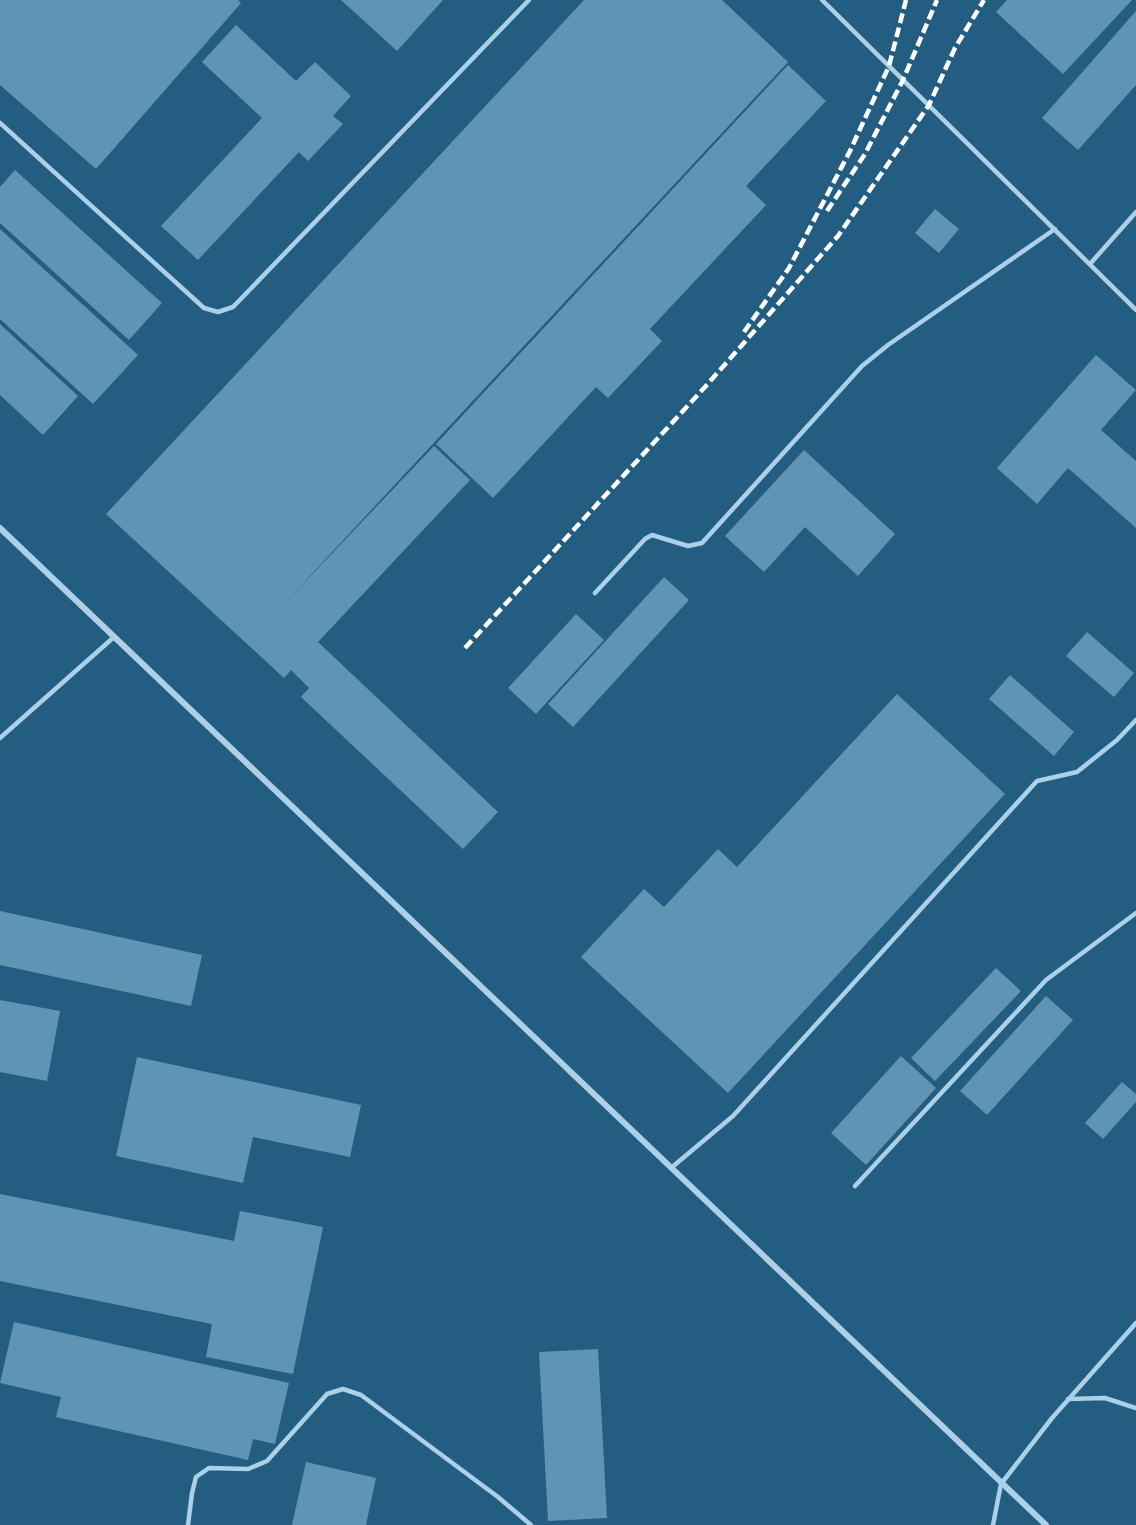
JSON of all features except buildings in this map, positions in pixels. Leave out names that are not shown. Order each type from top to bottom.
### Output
[{"type":"street","points":[[0,528],[1046,1525]]},
{"type":"lane","points":[[0,123],[204,308],[218,312],[233,307],[529,0]]},
{"type":"lane","points":[[822,0],[1136,310]]},
{"type":"lane","points":[[1090,264],[1136,212]]},
{"type":"lane","points":[[596,592],[645,539],[652,535],[688,546],[702,543],[862,366],[888,345],[1055,229]]},
{"type":"lane","points":[[0,738],[114,637]]},
{"type":"lane","points":[[672,1168],[734,1116],[1037,781],[1077,772],[1117,740],[1136,720]]},
{"type":"lane","points":[[855,1186],[1046,980],[1135,915]]},
{"type":"lane","points":[[993,1525],[1001,1484],[1068,1399],[1136,1323]]},
{"type":"lane","points":[[189,1525],[196,1477],[209,1468],[248,1470],[267,1461],[327,1394],[343,1389],[361,1395],[498,1497],[531,1525]]},
{"type":"lane","points":[[1068,1399],[1105,1398],[1136,1408]]},
{"type":"railway","points":[[744,332],[789,268],[850,151],[889,66],[906,0]]},
{"type":"railway","points":[[827,211],[865,154],[903,80],[937,0]]},
{"type":"railway","points":[[465,648],[705,387],[838,236],[929,105],[955,48],[984,0]]}]
